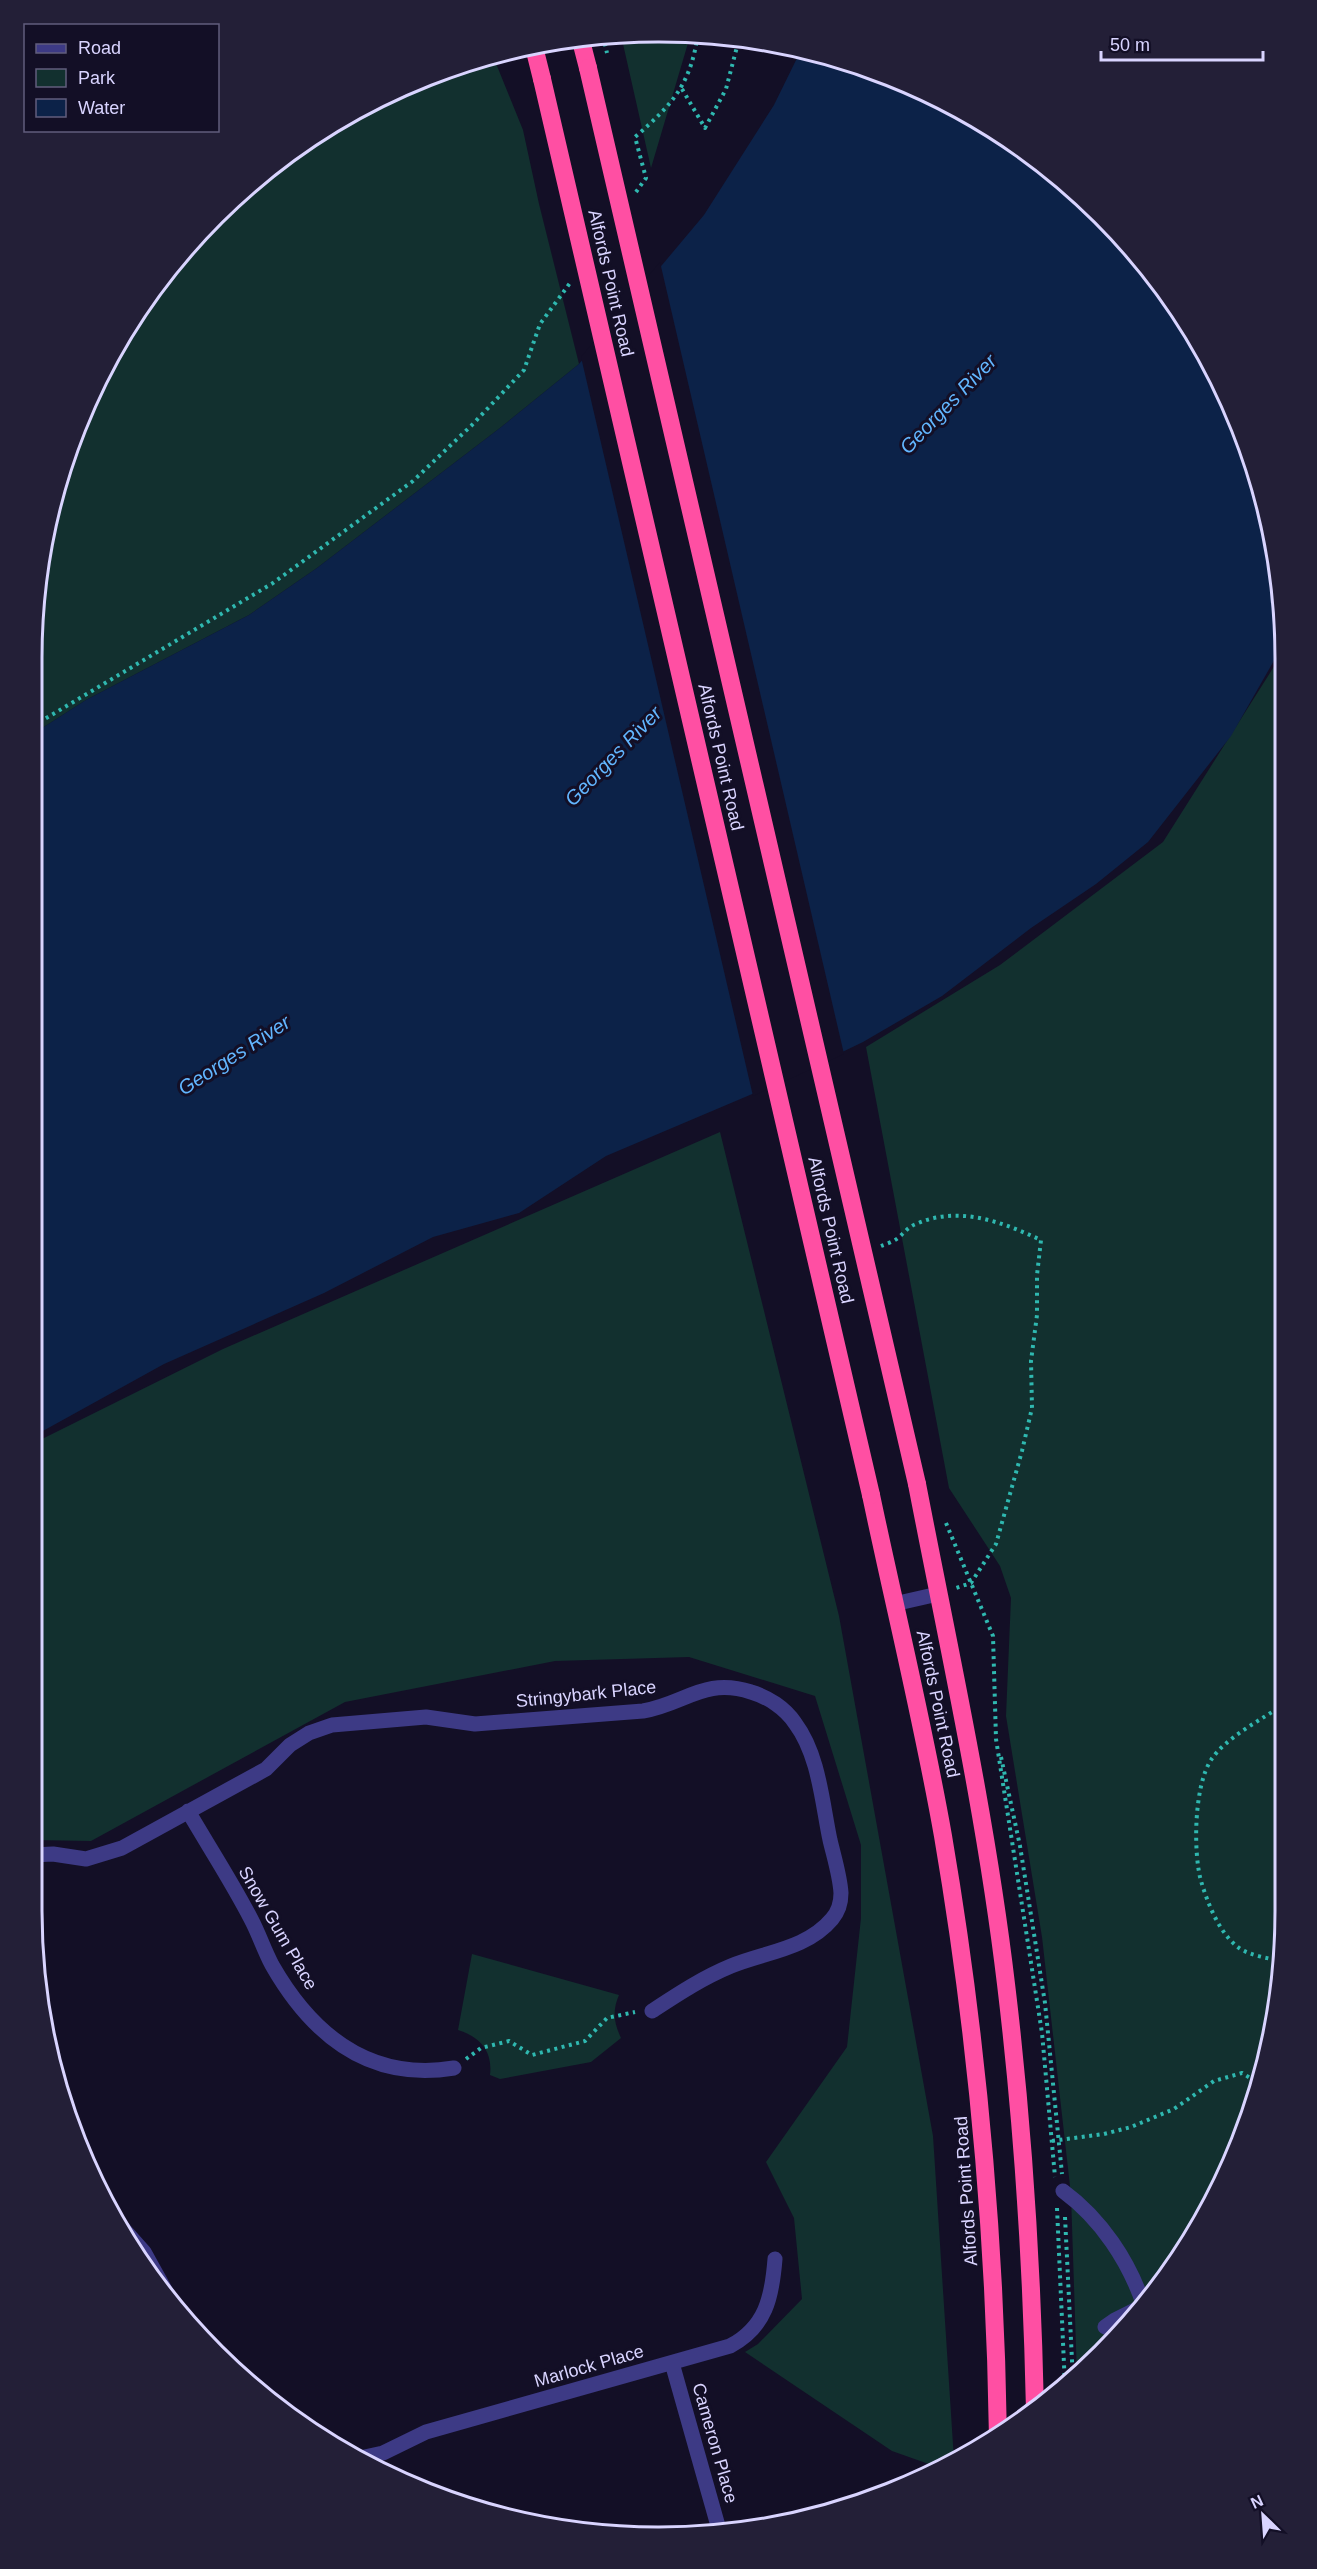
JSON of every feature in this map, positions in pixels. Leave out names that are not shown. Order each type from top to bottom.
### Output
[{"type":"highway","name":"Alfords Point Road","points":[[582,47],[916,1484],[972,1768],[1006,1983],[1027,2214],[1035,2400]]},
{"type":"highway","name":"Alfords Point Road","points":[[536,54],[871,1494],[943,1836],[976,2060],[990,2225],[998,2425]]},
{"type":"street","points":[[894,1604],[938,1594]]},
{"type":"street","name":"Stringybark Place","points":[[42,1854],[52,1854],[75,1859],[98,1857],[122,1848],[266,1769],[299,1738],[332,1725],[426,1717],[463,1724],[504,1722],[649,1710],[666,1706],[692,1692],[710,1688],[729,1687],[753,1692],[766,1698],[787,1714],[795,1723],[809,1750],[839,1878],[840,1905],[835,1916],[826,1926],[803,1942],[734,1965],[694,1982],[652,2011]]},
{"type":"street","name":"Snow Gum Place","points":[[188,1811],[241,1901],[281,1980],[298,2004],[319,2027],[347,2049],[375,2064],[408,2072],[454,2068]]},
{"type":"street","points":[[1058,2192],[1079,2203],[1114,2246],[1132,2276],[1139,2296]]},
{"type":"street","name":"Marlock Place","points":[[371,2455],[426,2432],[730,2346],[752,2331],[762,2320],[769,2304],[775,2259]]},
{"type":"street","points":[[1105,2327],[1123,2316]]},
{"type":"street","name":"Cameron Place","points":[[672,2363],[718,2524]]},
{"type":"path","points":[[632,197],[646,178],[635,137],[657,118],[682,89],[694,59],[696,43]]},
{"type":"path","points":[[682,89],[705,128],[726,89],[737,47]]},
{"type":"path","points":[[42,720],[273,583],[413,481],[472,425],[524,370],[540,324],[573,279]]},
{"type":"path","points":[[877,1248],[896,1240],[909,1227],[918,1223],[951,1216],[973,1216],[994,1220],[1041,1240],[1037,1275],[1037,1315],[1031,1361],[1032,1408],[996,1544],[971,1583],[938,1594]]},
{"type":"path","points":[[946,1522],[993,1636],[996,1739],[1038,2005],[1058,2192],[1071,2368]]},
{"type":"path","points":[[1273,1958],[1240,1949],[1221,1929],[1201,1880],[1197,1847],[1202,1777],[1211,1758],[1229,1742],[1275,1710]]},
{"type":"path","points":[[996,1739],[1014,1811],[1050,2038],[1059,2139],[1058,2192],[1065,2374]]},
{"type":"path","points":[[454,2068],[481,2048],[509,2041],[532,2055],[585,2042],[607,2018],[626,2012],[652,2011]]},
{"type":"path","points":[[1052,2141],[1104,2134],[1131,2127],[1174,2109],[1214,2081],[1242,2073],[1251,2079]]},
{"type":"green space","points":[[623,43],[688,43],[651,168]]},
{"type":"green space","points":[[496,64],[523,130],[579,364],[500,428],[317,568],[249,615],[86,700],[42,728],[43,618],[47,578],[63,499],[75,460],[106,386],[146,316],[195,252],[252,195],[283,169],[350,125],[386,106],[423,89]]},
{"type":"green space","points":[[1275,665],[1275,1910],[1270,1991],[1254,2070],[1228,2146],[1211,2183],[1192,2219],[1148,2286],[1122,2317],[1077,2363],[1071,2195],[1042,1937],[1006,1716],[1011,1598],[1000,1566],[949,1488],[866,1047],[1000,965],[1163,842]]},
{"type":"green space","points":[[720,1132],[839,1616],[933,2136],[953,2451],[929,2464],[892,2451],[745,2352],[758,2344],[802,2299],[794,2218],[766,2162],[847,2047],[861,1918],[861,1845],[815,1696],[689,1657],[555,1661],[345,1702],[91,1841],[42,1840],[42,1439],[223,1349]]},
{"type":"green space","points":[[472,1954],[619,1995],[615,2006],[615,2017],[621,2038],[591,2062],[500,2079],[490,2075],[489,2059],[483,2046],[473,2037],[458,2030]]},
{"type":"water","name":"Georges River","points":[[797,58],[857,75],[894,89],[967,125],[1034,169],[1065,195],[1122,252],[1148,283],[1192,350],[1228,423],[1242,460],[1254,499],[1270,578],[1275,659],[1231,736],[1148,842],[1096,884],[1031,928],[942,996],[863,1042],[776,1084],[606,1156],[519,1213],[433,1237],[324,1293],[164,1364],[42,1431],[42,728],[86,700],[249,615],[317,568],[500,428],[579,364],[704,215],[774,105]]},
{"type":"pier","points":[[660,262],[844,1054],[753,1096],[581,357]]}]
